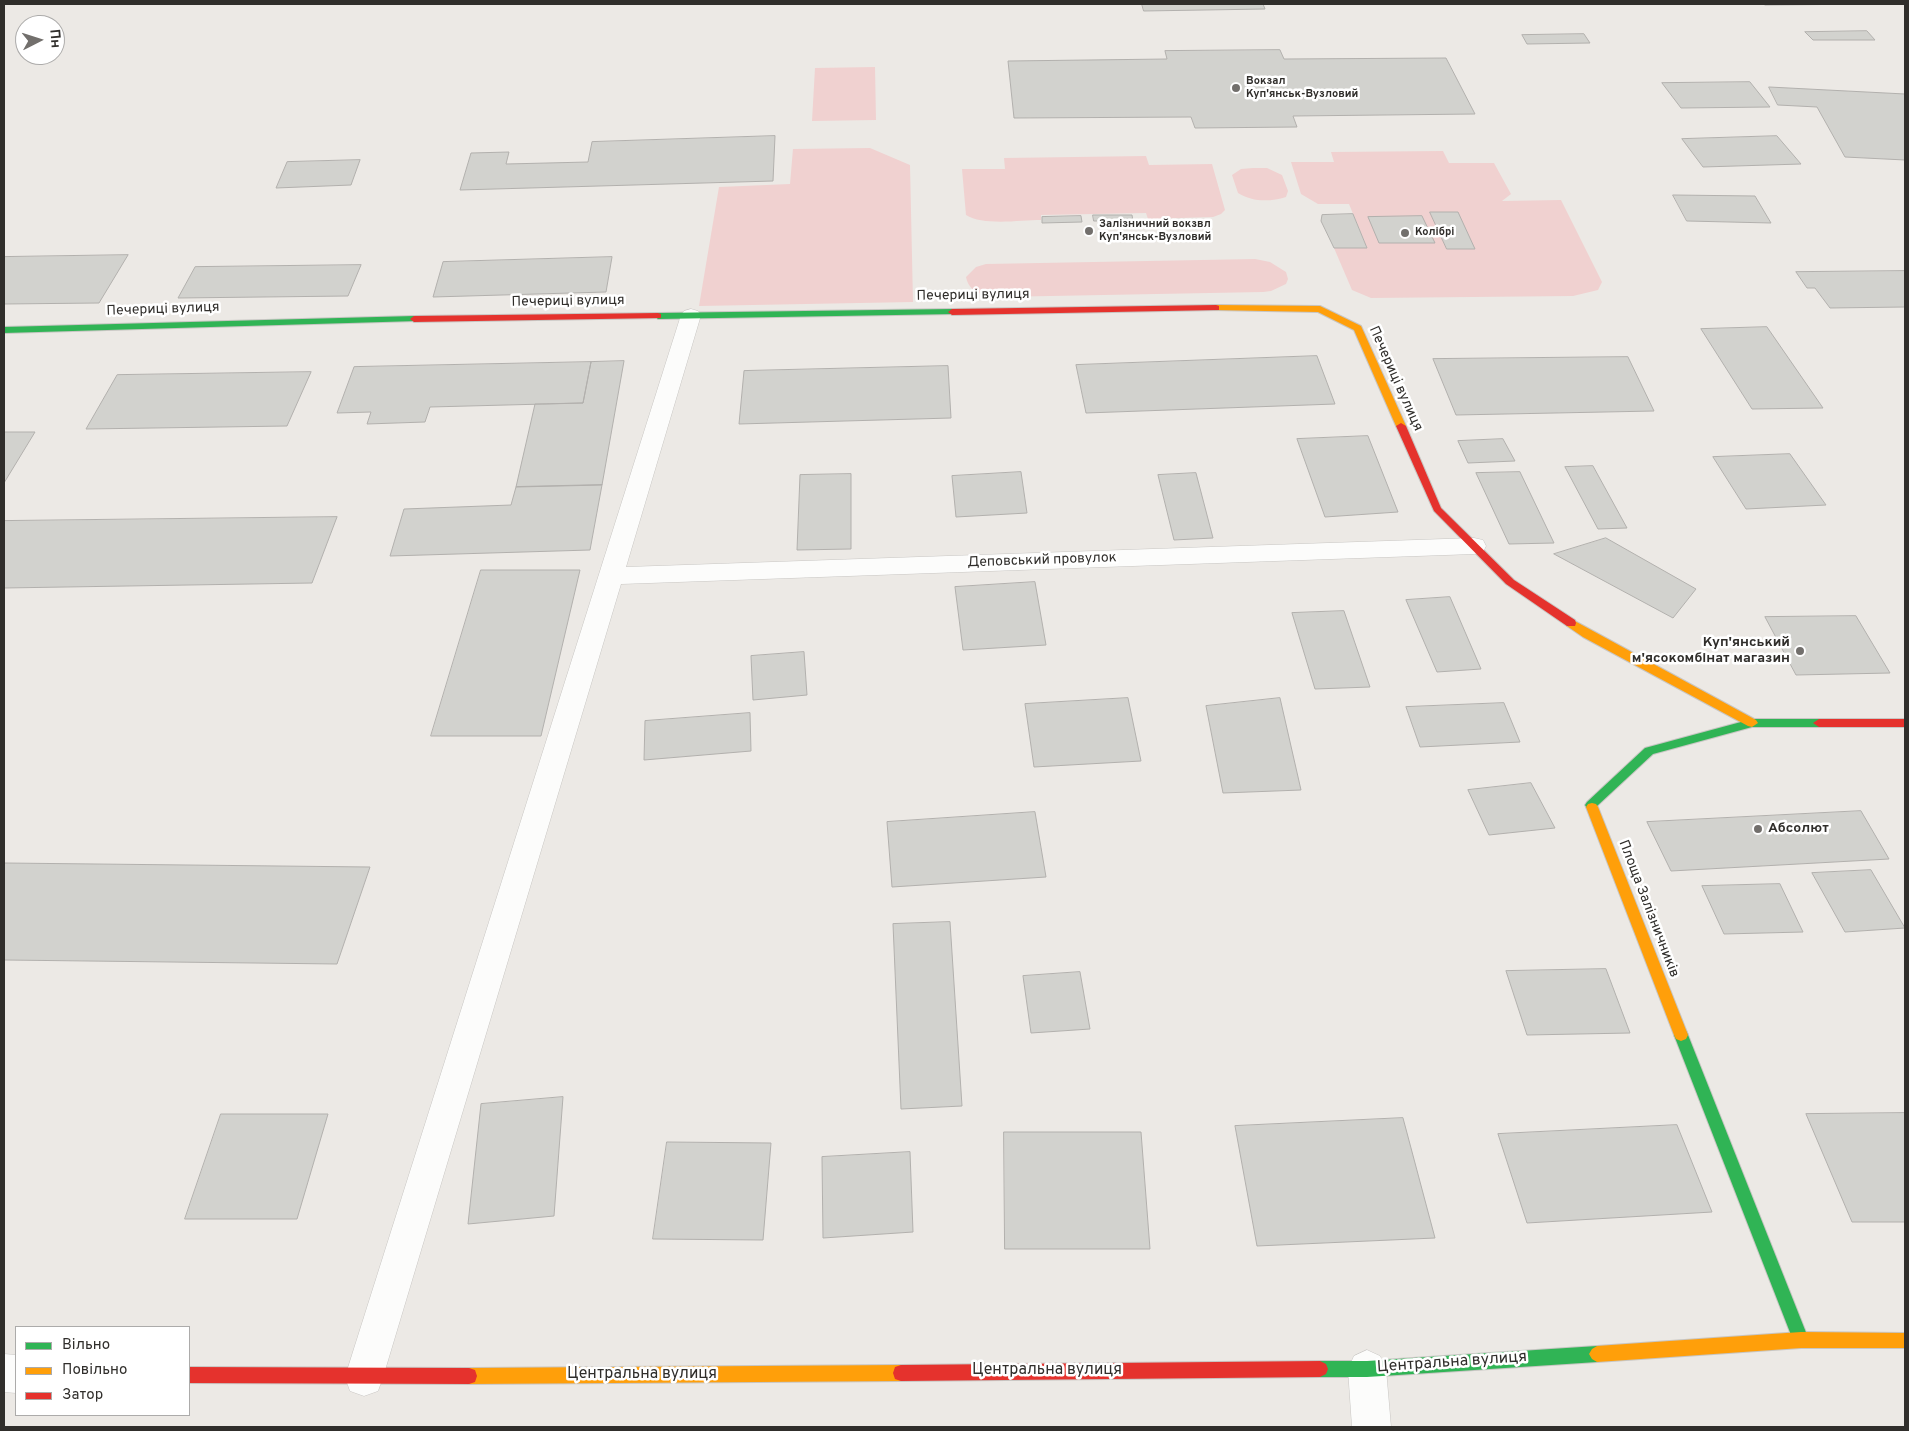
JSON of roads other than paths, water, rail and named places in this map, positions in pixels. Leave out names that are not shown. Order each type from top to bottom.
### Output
[{"type":"street","name":"Печериці вулиця","points":[[4,330],[355,320],[1220,308],[1320,309],[1358,328],[1437,509],[1510,582],[1588,634],[1752,722]]},
{"type":"street","points":[[364,1377],[691,315]]},
{"type":"street","name":"Деповський провулок","points":[[611,576],[1474,546]]},
{"type":"street","name":"Площа Залізничників","points":[[1801,1340],[1591,805],[1649,751],[1752,722],[1905,722]]},
{"type":"street","name":"Центральна вулиця","points":[[190,1375],[364,1377],[1367,1368],[1801,1340],[1905,1341]]},
{"type":"street","points":[[1367,1368],[1372,1427]]},
{"type":"place","name":"Вокзал Куп'янськ-Вузловий","points":[[1236,88]]},
{"type":"place","name":"Залізничний вокзвл Куп'янськ-Вузловий","points":[[1089,231]]},
{"type":"place","name":"Колібрі","points":[[1405,233]]},
{"type":"place","name":"Куп'янський м'ясокомбінат магазин","points":[[1800,651]]},
{"type":"place","name":"Абсолют","points":[[1758,829]]}]
